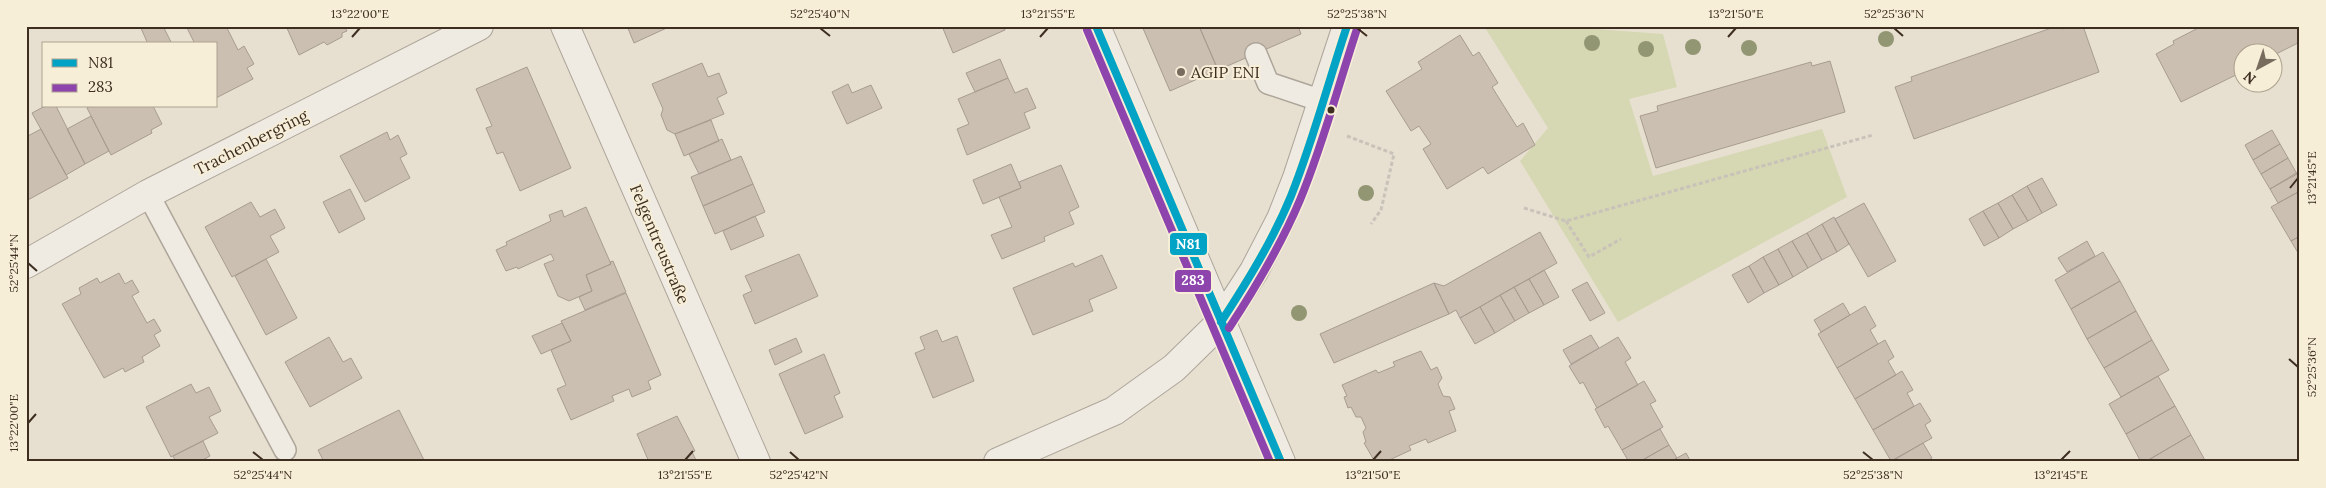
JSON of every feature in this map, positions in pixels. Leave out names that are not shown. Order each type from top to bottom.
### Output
[{"type":"street","name":"Trachenbergring","points":[[26,264],[148,194],[479,26]]},
{"type":"street","name":"Felgentreustraße","points":[[565,26],[756,462]]},
{"type":"street","points":[[1096,26],[1281,462]]},
{"type":"street","points":[[998,462],[1114,411],[1174,368],[1221,322],[1254,271],[1281,219],[1297,178],[1347,26]]},
{"type":"lane","points":[[1256,54],[1268,83],[1322,101]]},
{"type":"lane","points":[[148,194],[285,450]]},
{"type":"path","points":[[1524,208],[1566,222],[1873,135]]},
{"type":"path","points":[[1347,136],[1394,154],[1382,210],[1371,224]]},
{"type":"path","points":[[1566,222],[1589,257],[1621,239]]},
{"type":"green space","points":[[1484,26],[1554,26],[1663,34],[1677,87],[1629,99],[1653,176],[1822,129],[1847,197],[1618,322],[1520,161],[1548,128]]},
{"type":"building","points":[[140,26],[163,26],[171,42],[147,42]]},
{"type":"building","points":[[186,26],[231,26],[227,28],[238,50],[244,46],[254,64],[247,68],[253,79],[218,97],[218,42],[194,42]]},
{"type":"building","points":[[286,26],[344,26],[347,31],[342,33],[342,37],[327,45],[324,42],[299,55]]},
{"type":"building","points":[[627,26],[671,26],[634,43]]},
{"type":"building","points":[[942,26],[1004,26],[1005,30],[953,53]]},
{"type":"building","points":[[1142,26],[1199,26],[1218,70],[1170,91]]},
{"type":"building","points":[[1199,26],[1298,26],[1301,34],[1218,70]]},
{"type":"building","points":[[2057,26],[2062,26],[2063,29],[2070,26],[2083,26],[2099,72],[1914,139],[1895,87],[1912,81],[1911,77]]},
{"type":"building","points":[[2202,26],[2300,26],[2300,42],[2284,50],[2284,42],[2234,42],[2234,76],[2181,102],[2156,54],[2174,44],[2173,41]]},
{"type":"building","points":[[1460,35],[1473,56],[1479,52],[1498,83],[1492,87],[1517,127],[1523,123],[1535,145],[1488,174],[1483,167],[1447,189],[1423,149],[1431,144],[1419,126],[1411,131],[1386,91],[1422,69],[1418,62]]},
{"type":"building","points":[[1000,59],[1008,78],[975,92],[966,73]]},
{"type":"building","points":[[1830,61],[1845,112],[1656,168],[1640,116],[1658,111],[1657,106],[1811,62],[1812,66]]},
{"type":"building","points":[[702,63],[708,77],[719,73],[727,93],[717,98],[724,114],[675,134],[667,130],[661,115],[663,109],[652,84]]},
{"type":"building","points":[[527,67],[571,168],[520,191],[503,152],[497,154],[486,128],[492,126],[476,89]]},
{"type":"building","points":[[1008,78],[1015,93],[1027,88],[1036,108],[1024,113],[1030,128],[967,155],[957,129],[969,124],[958,99]]},
{"type":"building","points":[[848,84],[852,93],[871,85],[882,108],[847,124],[832,92]]},
{"type":"building","points":[[42,108],[57,108],[85,164],[66,175],[32,113]]},
{"type":"building","points":[[87,108],[154,108],[162,124],[151,130],[152,133],[111,155]]},
{"type":"building","points":[[91,116],[109,151],[85,164],[67,129]]},
{"type":"building","points":[[711,120],[719,141],[684,156],[675,134]]},
{"type":"building","points":[[41,129],[68,178],[26,201],[26,137]]},
{"type":"building","points":[[2272,130],[2280,144],[2253,160],[2245,145]]},
{"type":"building","points":[[387,132],[390,140],[398,135],[407,154],[400,158],[410,178],[365,202],[340,156]]},
{"type":"building","points":[[722,139],[731,160],[699,174],[689,154]]},
{"type":"building","points":[[2280,144],[2288,158],[2261,174],[2253,160]]},
{"type":"building","points":[[741,156],[753,184],[703,206],[691,177]]},
{"type":"building","points":[[2288,158],[2297,174],[2270,189],[2261,174]]},
{"type":"building","points":[[1011,164],[1021,188],[983,204],[973,180]]},
{"type":"building","points":[[1061,165],[1079,207],[1069,212],[1074,224],[1044,237],[1045,241],[1002,259],[991,235],[1012,227],[999,197],[1021,188],[1019,182]]},
{"type":"building","points":[[2298,172],[2300,191],[2278,203],[2270,189]]},
{"type":"building","points":[[2042,178],[2057,205],[2042,213],[2027,186]]},
{"type":"building","points":[[753,184],[765,212],[715,234],[703,206]]},
{"type":"building","points":[[2027,186],[2042,213],[2028,221],[2012,195]]},
{"type":"building","points":[[350,189],[365,219],[339,233],[323,202]]},
{"type":"building","points":[[2300,191],[2300,236],[2291,241],[2271,207]]},
{"type":"building","points":[[2012,195],[2028,221],[2013,229],[1998,203]]},
{"type":"building","points":[[251,202],[260,217],[275,209],[285,228],[270,236],[279,252],[232,277],[205,227]]},
{"type":"building","points":[[1864,203],[1896,261],[1868,277],[1835,219]]},
{"type":"building","points":[[1998,203],[2013,229],[1999,238],[1983,211]]},
{"type":"building","points":[[586,207],[611,264],[586,275],[592,291],[569,301],[558,296],[544,264],[554,260],[551,254],[518,269],[517,267],[506,271],[496,250],[507,245],[506,242],[551,221],[549,215],[562,210],[564,217]]},
{"type":"building","points":[[1983,211],[1999,238],[1984,246],[1969,219]]},
{"type":"building","points":[[755,216],[764,236],[731,250],[723,231]]},
{"type":"building","points":[[1834,217],[1849,244],[1837,252],[1822,224]]},
{"type":"building","points":[[1822,224],[1837,252],[1822,260],[1807,233]]},
{"type":"building","points":[[1540,232],[1557,263],[1460,318],[1456,310],[1449,314],[1434,283],[1444,286]]},
{"type":"building","points":[[1807,233],[1822,260],[1808,268],[1792,241]]},
{"type":"building","points":[[2300,236],[2300,256],[2291,241]]},
{"type":"building","points":[[1792,241],[1808,268],[1793,277],[1778,249]]},
{"type":"building","points":[[2087,241],[2095,256],[2067,272],[2058,258]]},
{"type":"building","points":[[1778,249],[1793,277],[1779,285],[1763,257]]},
{"type":"building","points":[[2103,252],[2120,281],[2071,309],[2055,280]]},
{"type":"building","points":[[799,254],[818,296],[755,324],[743,295],[752,291],[745,276]]},
{"type":"building","points":[[1102,255],[1117,288],[1089,300],[1093,311],[1033,335],[1013,288],[1073,263],[1075,267]]},
{"type":"building","points":[[1763,257],[1779,285],[1764,293],[1749,266]]},
{"type":"building","points":[[266,259],[297,318],[266,335],[235,276]]},
{"type":"building","points":[[613,261],[626,292],[585,310],[579,297],[592,291],[586,275],[611,264],[610,262]]},
{"type":"building","points":[[1749,266],[1764,293],[1748,303],[1732,275]]},
{"type":"building","points":[[1544,270],[1559,297],[1544,305],[1529,279]]},
{"type":"building","points":[[119,273],[125,284],[132,280],[139,292],[132,296],[147,323],[154,319],[161,331],[154,335],[160,346],[142,357],[144,362],[125,372],[123,368],[104,378],[62,304],[81,294],[79,288],[97,278],[100,283]]},
{"type":"building","points":[[1529,279],[1544,305],[1529,313],[1514,287]]},
{"type":"building","points":[[2120,281],[2136,311],[2087,339],[2071,309]]},
{"type":"building","points":[[1587,282],[1605,313],[1590,321],[1572,290]]},
{"type":"building","points":[[1434,283],[1449,314],[1334,363],[1320,334]]},
{"type":"building","points":[[1514,287],[1529,313],[1515,321],[1500,295]]},
{"type":"building","points":[[626,293],[661,375],[648,381],[651,389],[632,397],[629,389],[612,396],[614,401],[571,420],[557,389],[566,385],[551,350],[571,341],[561,321]]},
{"type":"building","points":[[1500,295],[1515,321],[1495,333],[1480,307]]},
{"type":"building","points":[[1843,303],[1850,315],[1821,332],[1814,320]]},
{"type":"building","points":[[1865,306],[1876,326],[1870,330],[1878,344],[1837,368],[1818,334]]},
{"type":"building","points":[[1480,307],[1495,333],[1475,344],[1460,318]]},
{"type":"building","points":[[2136,311],[2152,340],[2104,368],[2087,339]]},
{"type":"building","points":[[562,323],[571,341],[541,354],[532,336]]},
{"type":"building","points":[[937,330],[942,342],[957,336],[974,381],[933,398],[915,353],[925,349],[920,337]]},
{"type":"building","points":[[1591,335],[1599,348],[1571,364],[1563,350]]},
{"type":"building","points":[[329,337],[343,362],[351,358],[362,378],[310,407],[285,362]]},
{"type":"building","points":[[1618,337],[1631,358],[1625,362],[1638,385],[1597,408],[1583,382],[1580,384],[1569,366]]},
{"type":"building","points":[[796,338],[802,352],[775,365],[769,350]]},
{"type":"building","points":[[1885,340],[1894,357],[1888,361],[1896,375],[1855,399],[1837,368]]},
{"type":"building","points":[[2152,340],[2169,370],[2121,397],[2104,368]]},
{"type":"building","points":[[1421,351],[1431,370],[1437,367],[1442,378],[1438,384],[1443,396],[1450,397],[1455,409],[1449,411],[1456,431],[1428,443],[1426,439],[1409,446],[1411,450],[1385,462],[1375,462],[1364,443],[1366,442],[1363,432],[1366,428],[1361,417],[1356,417],[1351,407],[1348,408],[1344,397],[1347,396],[1342,385],[1376,370],[1378,373],[1395,366],[1393,362]]},
{"type":"building","points":[[824,354],[840,393],[834,396],[843,417],[805,434],[779,374]]},
{"type":"building","points":[[1902,371],[1913,390],[1907,393],[1914,406],[1873,430],[1855,399]]},
{"type":"building","points":[[2158,376],[2175,406],[2126,434],[2109,404]]},
{"type":"building","points":[[1644,381],[1656,401],[1650,404],[1663,427],[1622,450],[1608,426],[1605,428],[1595,409]]},
{"type":"building","points":[[191,384],[196,393],[209,387],[221,411],[209,417],[218,433],[171,457],[146,407]]},
{"type":"building","points":[[1920,403],[1931,421],[1925,425],[1932,438],[1891,461],[1873,430]]},
{"type":"building","points":[[2175,406],[2191,435],[2145,462],[2141,462],[2126,434]]},
{"type":"building","points":[[399,410],[425,462],[324,462],[318,450]]},
{"type":"building","points":[[677,416],[695,451],[692,452],[697,462],[649,462],[637,434]]},
{"type":"building","points":[[1660,429],[1669,445],[1639,462],[1629,462],[1622,450]]},
{"type":"building","points":[[2191,435],[2206,462],[2145,462]]},
{"type":"building","points":[[203,441],[210,456],[199,462],[176,462],[173,456]]},
{"type":"building","points":[[1923,443],[1932,458],[1926,462],[1896,462],[1894,460]]},
{"type":"building","points":[[1669,445],[1677,458],[1670,462],[1639,462]]},
{"type":"building","points":[[1686,453],[1691,462],[1670,462],[1677,458]]},
{"type":"transit line","name":"N81","points":[[1096,26],[1281,462]]},
{"type":"transit line","name":"N81","points":[[1221,322],[1259,260],[1291,196],[1347,26]]},
{"type":"transit line","name":"283","points":[[1229,328],[1267,266],[1300,200],[1323,137],[1357,29]]},
{"type":"transit line","name":"283","points":[[1087,30],[1270,462]]},
{"type":"place","name":"AGIP ENI","points":[[1181,72]]}]
